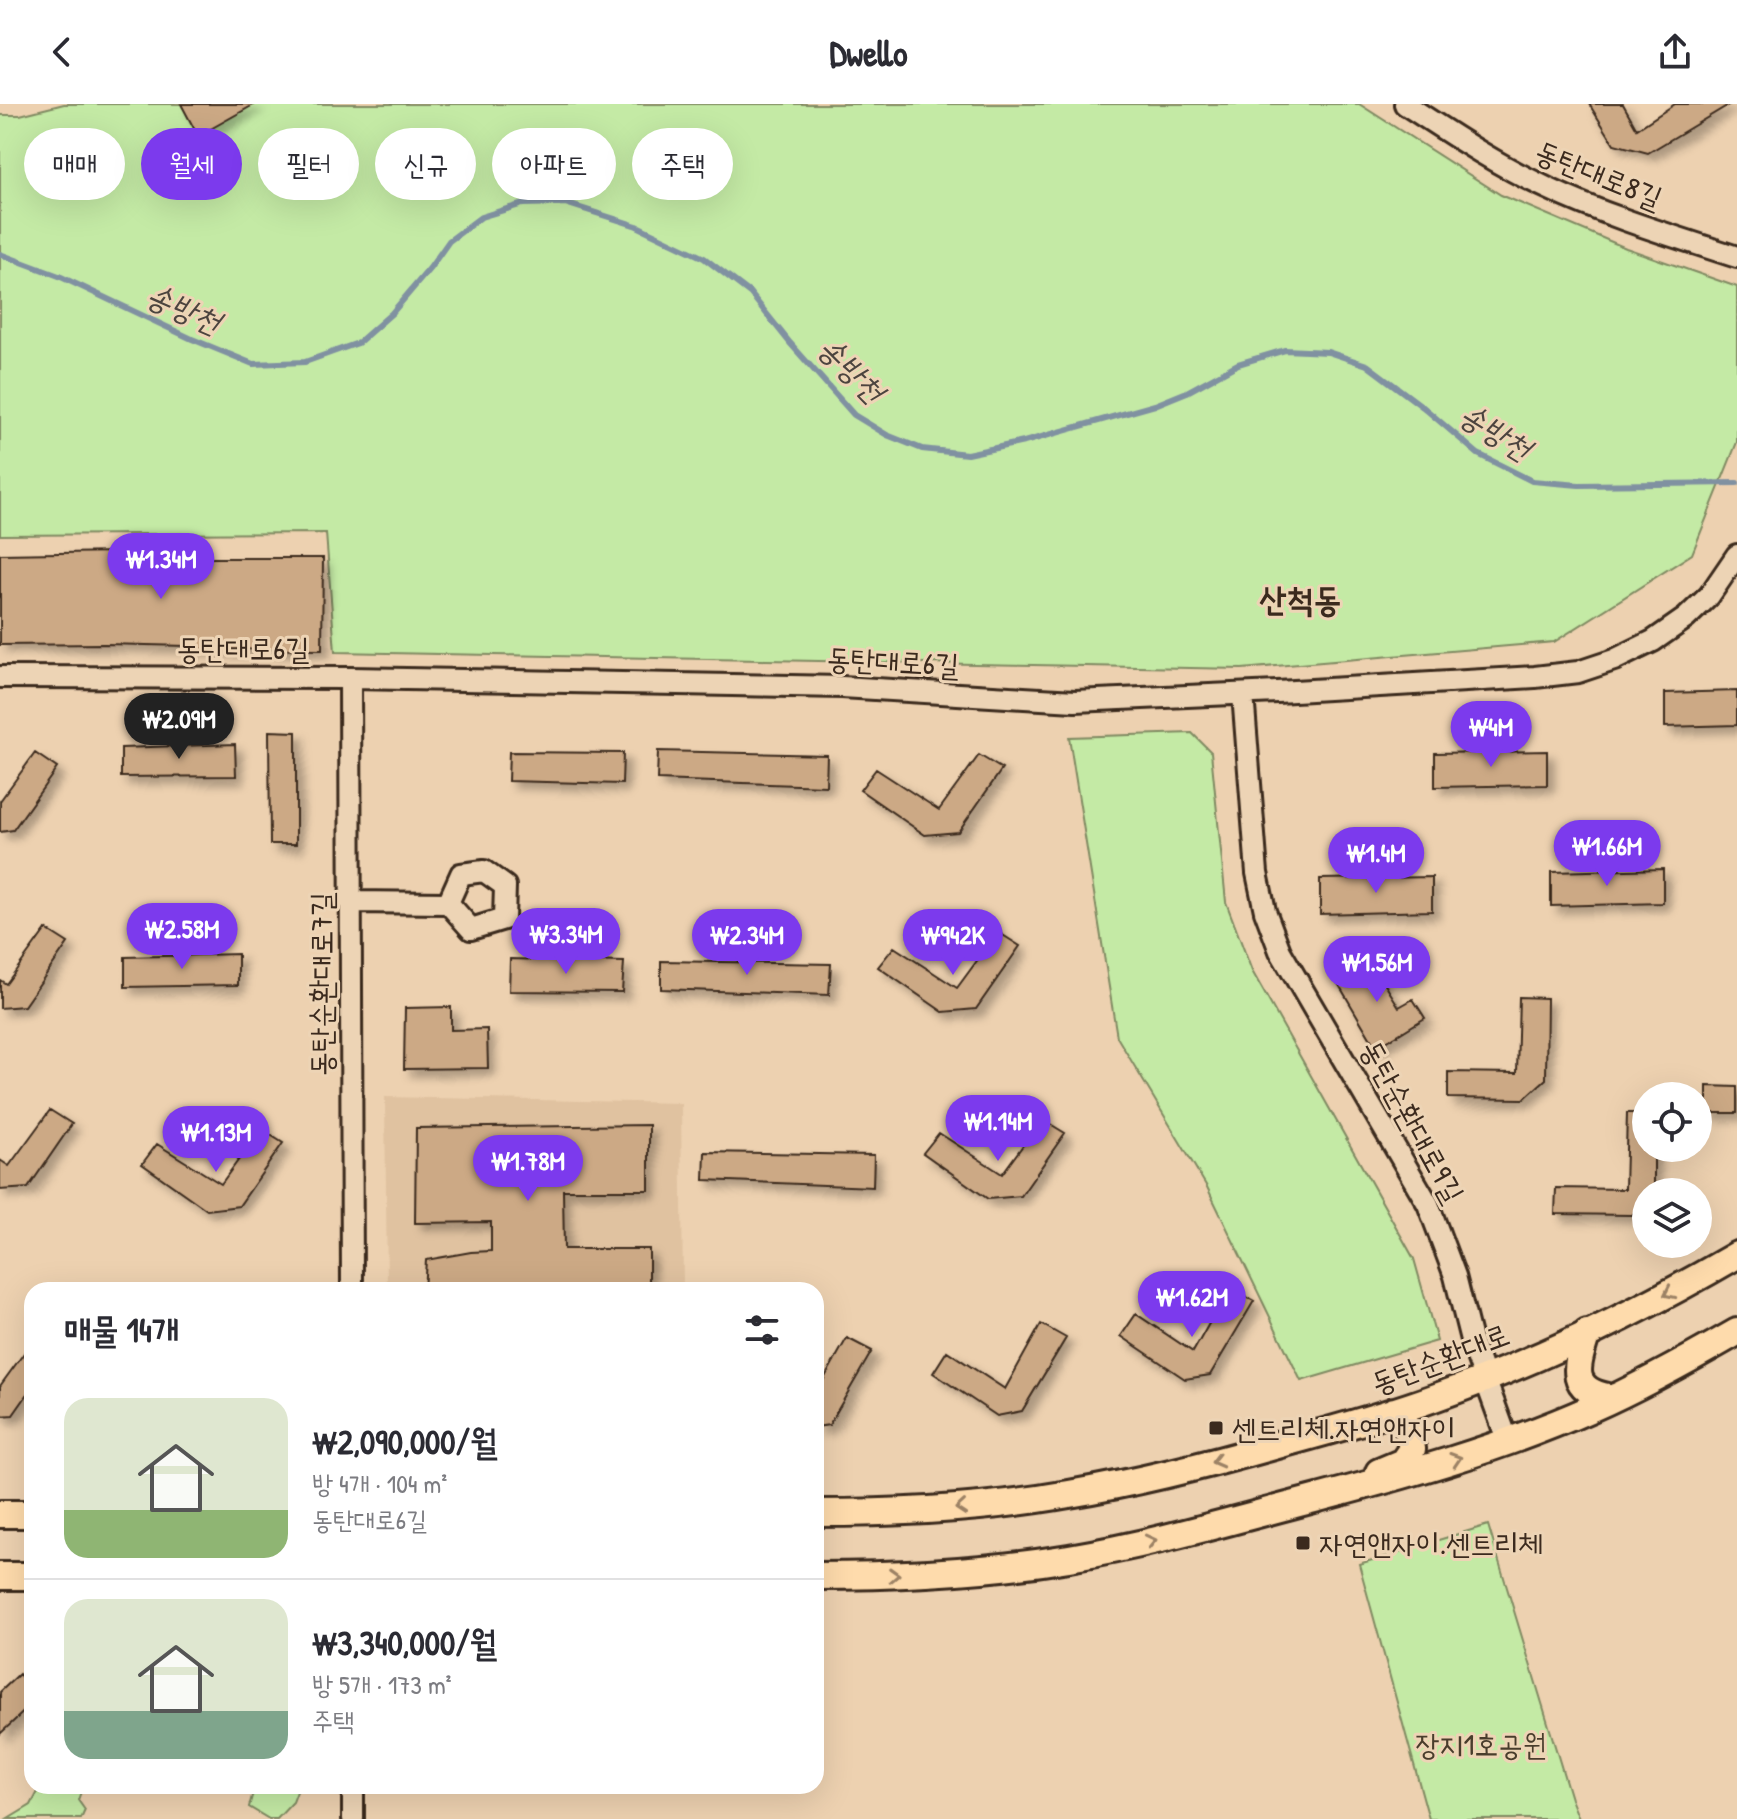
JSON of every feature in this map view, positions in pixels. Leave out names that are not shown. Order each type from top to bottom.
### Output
[{"type":"main road","name":"동탄순환대로","points":[[824,1513],[942,1510],[1090,1491],[1235,1457],[1394,1411],[1484,1378],[1587,1333],[1685,1285],[1737,1255]]},
{"type":"main road","points":[[824,1576],[958,1572],[1068,1558],[1159,1539],[1427,1469],[1508,1442],[1613,1398],[1737,1332]]},
{"type":"main road","points":[[1587,1333],[1579,1358],[1578,1375],[1583,1387],[1594,1395],[1613,1398]]},
{"type":"main road","points":[[1325,1496],[1403,1462],[1412,1449],[1411,1440],[1408,1428],[1394,1411]]},
{"type":"main road","points":[[0,1514],[24,1514]]},
{"type":"main road","points":[[0,1576],[24,1576]]},
{"type":"street","name":"동탄대로8길","points":[[1405,104],[1487,157],[1548,189],[1622,219],[1737,257]]},
{"type":"street","name":"동탄대로6길","points":[[0,677],[350,678],[842,687],[1054,701],[1243,694],[1535,677],[1578,672],[1614,660],[1653,641],[1686,618],[1709,596],[1737,555]]},
{"type":"street","name":"동탄순환대로7길","points":[[350,678],[352,1282]]},
{"type":"street","name":"동탄순환대로9길","points":[[1243,694],[1257,873],[1265,911],[1280,951],[1428,1204],[1455,1276],[1471,1340],[1508,1442]]},
{"type":"street","points":[[351,902],[448,903]]},
{"type":"street","points":[[353,1794],[353,1819]]},
{"type":"shaded area","points":[[385,1097],[681,1103],[683,1282],[387,1282]]},
{"type":"green space","points":[[64,104],[1359,104],[1501,195],[1626,248],[1737,287],[1737,442],[1692,554],[1554,642],[1242,669],[335,652],[326,533],[0,535],[0,115],[20,115]]},
{"type":"green space","points":[[1192,733],[1211,752],[1226,902],[1252,971],[1414,1259],[1437,1341],[1301,1381],[1207,1187],[1117,1037],[1069,737]]},
{"type":"green space","name":"장지1호공원","points":[[1488,1525],[1579,1819],[1429,1819],[1359,1564]]},
{"type":"green space","points":[[37,1794],[80,1794],[78,1800],[85,1810],[81,1819],[8,1819],[31,1805]]},
{"type":"green space","points":[[296,1794],[293,1802],[277,1819],[269,1819],[249,1807],[252,1796]]},
{"type":"building","points":[[181,104],[255,104],[212,128],[194,128]]},
{"type":"building","points":[[1589,104],[1623,104],[1637,129],[1675,104],[1730,104],[1648,153],[1614,144]]},
{"type":"building","points":[[179,551],[179,558],[323,558],[322,650],[187,649],[187,646],[105,644],[0,645],[0,554]]},
{"type":"building","points":[[1737,691],[1737,725],[1665,727],[1665,693]]},
{"type":"building","points":[[269,731],[296,732],[296,844],[270,844]]},
{"type":"building","points":[[235,744],[236,776],[121,777],[121,748]]},
{"type":"building","points":[[658,751],[827,755],[826,786],[657,780]]},
{"type":"building","points":[[1547,751],[1547,785],[1435,787],[1435,753]]},
{"type":"building","points":[[509,752],[623,753],[622,784],[508,781]]},
{"type":"building","points":[[35,753],[57,768],[13,830],[0,832],[0,801]]},
{"type":"building","points":[[979,755],[1002,769],[958,832],[925,835],[860,790],[876,769],[939,810]]},
{"type":"building","points":[[1663,869],[1663,903],[1551,906],[1551,872]]},
{"type":"building","points":[[1432,877],[1432,911],[1320,914],[1320,879]]},
{"type":"building","points":[[46,929],[68,943],[24,1006],[0,1008],[0,980],[6,984]]},
{"type":"building","points":[[998,932],[1020,946],[976,1009],[943,1012],[878,967],[894,947],[957,988]]},
{"type":"building","points":[[238,954],[238,985],[125,987],[125,957]]},
{"type":"building","points":[[1368,957],[1399,1007],[1413,999],[1425,1018],[1376,1048],[1335,978]]},
{"type":"building","points":[[510,959],[624,962],[622,992],[509,991]]},
{"type":"building","points":[[661,961],[831,964],[829,995],[661,989]]},
{"type":"building","points":[[1519,997],[1547,998],[1546,1079],[1524,1099],[1448,1098],[1448,1072],[1517,1073]]},
{"type":"building","points":[[451,1007],[451,1030],[487,1029],[488,1068],[404,1069],[405,1008]]},
{"type":"building","points":[[1712,1086],[1737,1087],[1737,1113],[1712,1113]]},
{"type":"building","points":[[50,1110],[72,1124],[28,1188],[0,1190],[0,1160],[9,1166]]},
{"type":"building","points":[[1627,1113],[1632,1113],[1632,1162],[1654,1162],[1654,1178],[1632,1178],[1632,1215],[1555,1214],[1556,1188],[1625,1189]]},
{"type":"building","points":[[1042,1119],[1065,1133],[1021,1196],[988,1199],[923,1153],[939,1133],[1002,1174]]},
{"type":"building","points":[[649,1125],[649,1190],[563,1190],[564,1249],[649,1249],[649,1282],[425,1282],[426,1260],[491,1251],[491,1222],[415,1223],[416,1128]]},
{"type":"building","points":[[261,1129],[283,1143],[239,1206],[207,1210],[142,1164],[157,1144],[221,1184]]},
{"type":"building","points":[[705,1152],[874,1155],[873,1187],[704,1180]]},
{"type":"building","points":[[1229,1288],[1254,1301],[1210,1375],[1185,1379],[1121,1336],[1136,1314],[1193,1352]]},
{"type":"building","points":[[1041,1324],[1066,1338],[1022,1411],[997,1416],[933,1373],[947,1351],[1005,1389]]},
{"type":"building","points":[[847,1338],[872,1351],[829,1425],[824,1426],[824,1379]]},
{"type":"building","points":[[24,1353],[24,1399],[13,1415],[0,1416],[0,1386]]},
{"type":"building","points":[[19,1674],[24,1680],[24,1712],[0,1734],[0,1692]]},
{"type":"waterway","name":"송방천","points":[[0,254],[59,276],[192,339],[253,364],[305,362],[358,343],[392,313],[449,241],[481,217],[523,204],[565,203],[637,226],[704,258],[750,293],[854,415],[887,435],[922,449],[967,454],[1024,442],[1155,405],[1187,392],[1238,364],[1285,350],[1328,352],[1367,365],[1478,454],[1532,481],[1579,485],[1737,483]]},
{"type":"place","name":"센트리체.자연앤자이","points":[[1216,1428]]},
{"type":"place","name":"자연앤자이.센트리체","points":[[1303,1543]]},
{"type":"district","name":"산척동","points":[[1300,599]]}]
